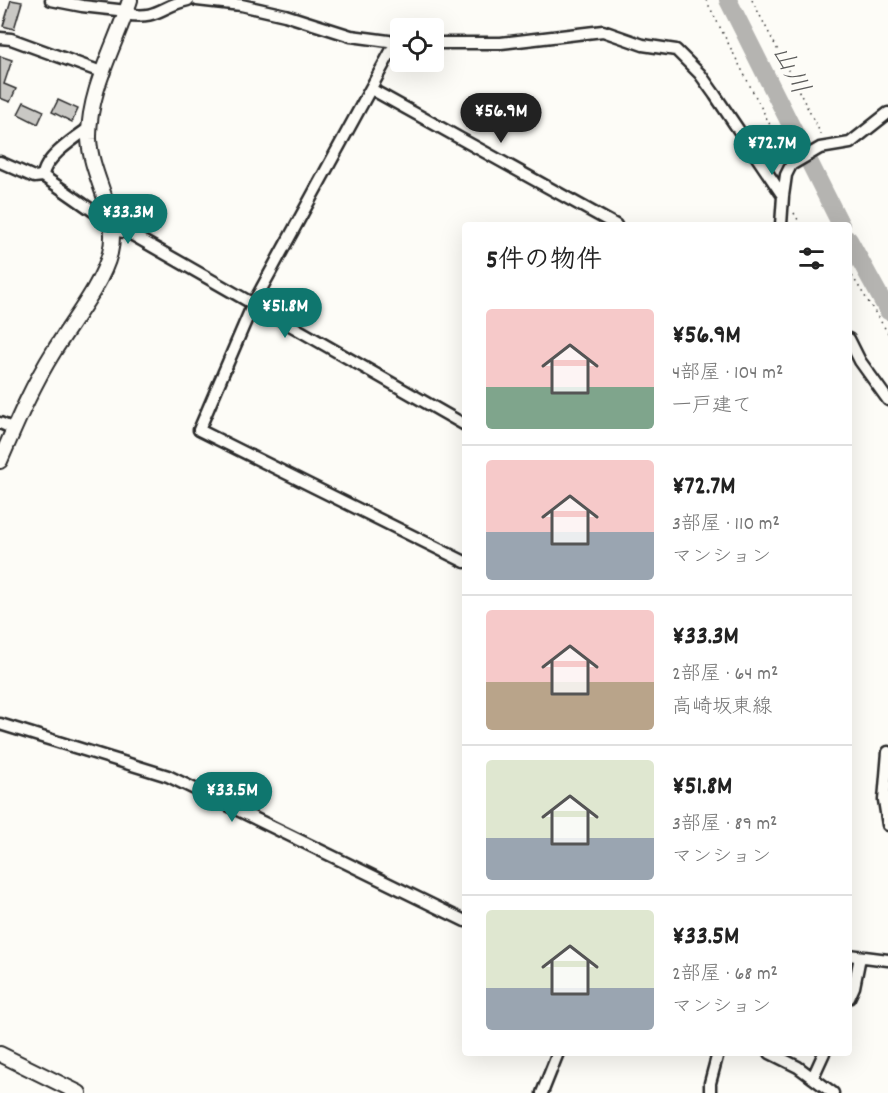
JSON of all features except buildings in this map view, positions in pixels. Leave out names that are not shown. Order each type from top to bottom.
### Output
[{"type":"main road","points":[[0,461],[52,354],[102,274],[110,253],[112,224],[91,160],[89,128],[95,99],[127,8]]},
{"type":"main road","points":[[0,1054],[79,1093]]},
{"type":"street","points":[[51,0],[82,6],[127,8],[141,17],[188,0]]},
{"type":"street","points":[[197,0],[252,8],[304,20],[351,36],[390,41]]},
{"type":"street","points":[[444,43],[501,43],[603,31],[643,45],[676,50],[715,95],[783,196]]},
{"type":"street","points":[[0,38],[11,39],[104,73]]},
{"type":"street","points":[[390,56],[253,304],[199,430],[462,561]]},
{"type":"street","points":[[371,89],[611,222]]},
{"type":"street","points":[[781,222],[786,175],[791,165],[824,147],[850,143],[888,113]]},
{"type":"street","points":[[43,176],[45,167],[66,143],[89,128]]},
{"type":"street","points":[[0,162],[34,177],[43,176],[112,224],[462,423]]},
{"type":"street","points":[[852,345],[860,361],[888,400]]},
{"type":"street","points":[[0,423],[14,429]]},
{"type":"street","points":[[0,724],[174,779],[462,920]]},
{"type":"street","points":[[888,752],[884,801],[888,825]]},
{"type":"street","points":[[852,991],[855,956],[888,960]]},
{"type":"street","points":[[542,1093],[557,1056]]},
{"type":"street","points":[[710,1093],[717,1056]]},
{"type":"street","points":[[776,1056],[813,1077],[834,1093]]},
{"type":"street","points":[[813,1077],[823,1056]]},
{"type":"path","points":[[706,0],[791,165]]},
{"type":"path","points":[[752,0],[824,147]]},
{"type":"path","points":[[852,276],[888,333]]},
{"type":"waterway","name":"山川","points":[[728,0],[839,222]]},
{"type":"waterway","name":"山川","points":[[852,245],[888,311]]}]
